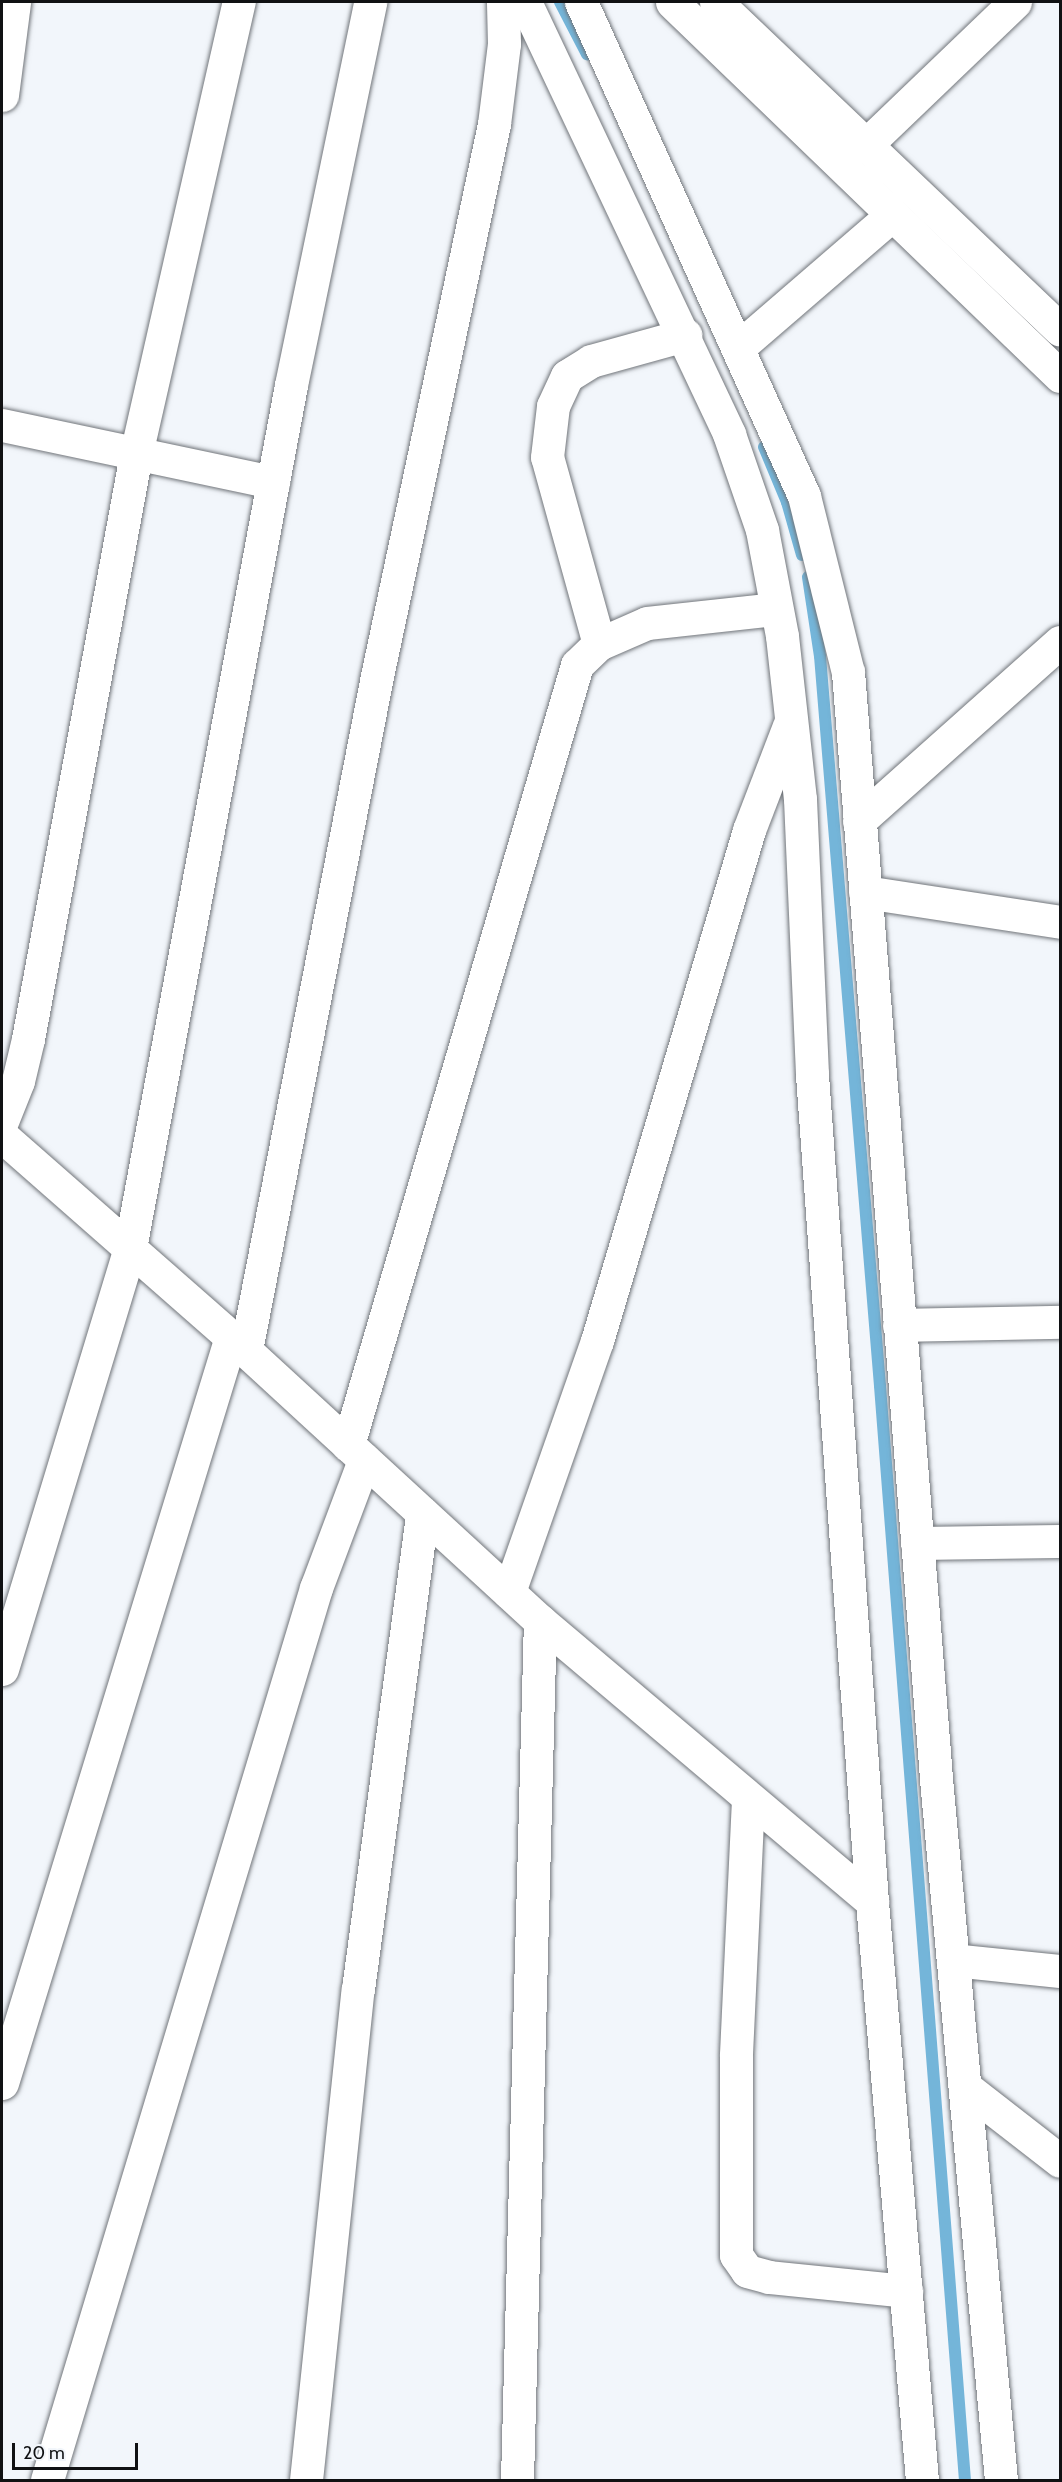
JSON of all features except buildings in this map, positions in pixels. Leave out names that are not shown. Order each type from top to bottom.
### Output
[{"type":"street","points":[[2,95],[4,63],[14,2]]},
{"type":"street","points":[[2,1121],[18,1082],[28,1039],[136,454],[239,2]]},
{"type":"street","points":[[2,1669],[130,1248],[273,482],[370,2]]},
{"type":"street","points":[[2,2083],[238,1343],[494,124],[504,44],[503,2]]},
{"type":"street","points":[[525,2],[685,335],[729,434],[762,530],[776,609],[791,721],[872,1902],[922,2481]]},
{"type":"street","points":[[581,2],[739,347],[804,496],[830,587],[848,672],[917,1544],[1001,2481]]},
{"type":"street","points":[[672,2],[1060,376]]},
{"type":"street","points":[[716,2],[1060,330]]},
{"type":"street","points":[[867,144],[1015,2]]},
{"type":"street","points":[[739,347],[892,215]]},
{"type":"street","points":[[599,644],[547,457],[553,406],[567,376],[591,361],[685,335]]},
{"type":"street","points":[[2,425],[273,482]]},
{"type":"street","points":[[47,2481],[356,1453],[577,666],[599,644],[647,623],[776,609]]},
{"type":"street","points":[[859,821],[1060,642]]},
{"type":"street","points":[[509,1592],[597,1341],[749,830],[791,721]]},
{"type":"street","points":[[865,892],[1060,922]]},
{"type":"street","points":[[2,1136],[238,1343],[540,1621],[872,1902]]},
{"type":"street","points":[[899,1325],[1060,1322]]},
{"type":"street","points":[[306,2481],[359,1978],[422,1513]]},
{"type":"street","points":[[917,1544],[1060,1541]]},
{"type":"street","points":[[517,2481],[540,1621]]},
{"type":"street","points":[[748,1799],[736,2056],[736,2255],[747,2271],[769,2277],[906,2291]]},
{"type":"street","points":[[953,1960],[1060,1971]]},
{"type":"street","points":[[965,2087],[1060,2161]]},
{"type":"waterway","points":[[560,2],[587,54]]},
{"type":"waterway","points":[[764,447],[787,502],[802,555]]},
{"type":"waterway","points":[[808,577],[820,656],[880,1386],[965,2480]]}]
